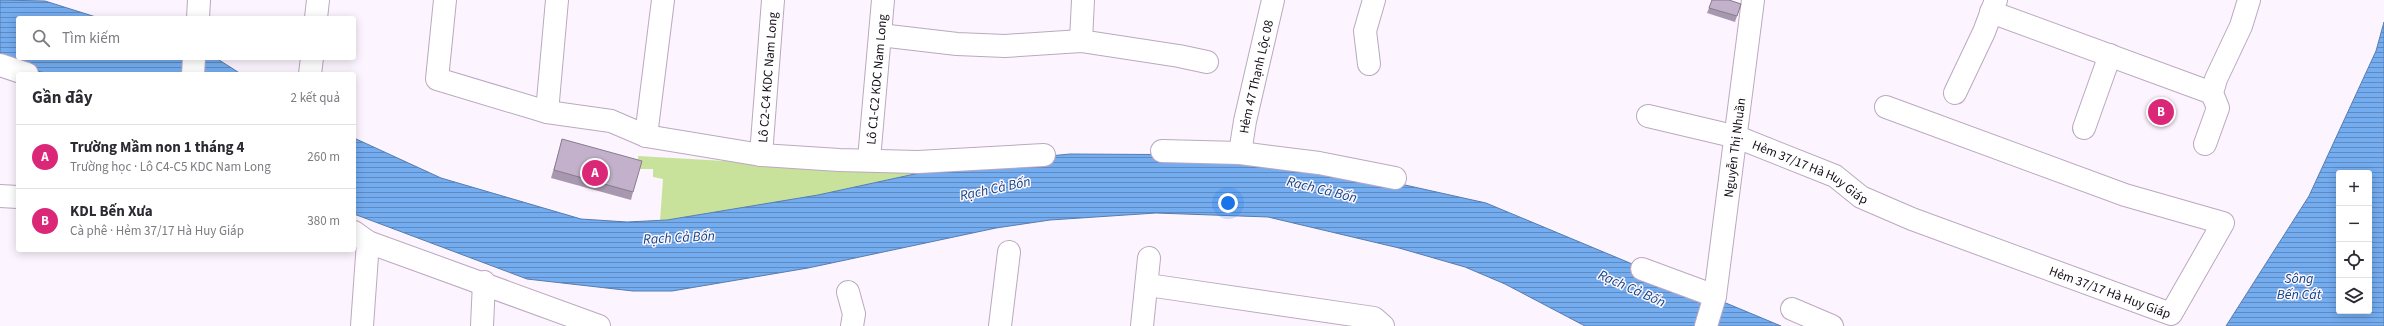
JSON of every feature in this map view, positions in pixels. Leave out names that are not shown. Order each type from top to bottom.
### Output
[{"type":"street","points":[[198,16],[200,0]]},
{"type":"street","points":[[316,16],[318,0]]},
{"type":"street","points":[[445,0],[437,79],[547,112],[611,121],[646,136],[761,155],[839,160],[869,159],[918,162],[1044,155]]},
{"type":"street","points":[[547,112],[557,0]]},
{"type":"street","points":[[646,136],[663,0]]},
{"type":"street","name":"Lô C2-C4 KDC Nam Long","points":[[761,155],[773,0]]},
{"type":"street","name":"Lô C1-C2 KDC Nam Long","points":[[869,159],[883,0]]},
{"type":"street","points":[[1081,41],[1083,0]]},
{"type":"street","name":"Hẻm 47 Thạnh Lộc 08","points":[[1240,153],[1245,121],[1272,0]]},
{"type":"street","points":[[1369,64],[1365,31],[1374,0]]},
{"type":"street","name":"Nguyễn Thị Nhuần","points":[[1706,326],[1715,296],[1737,137],[1753,0]]},
{"type":"street","points":[[2205,144],[2218,108],[2212,93],[2216,79],[2250,0]]},
{"type":"street","points":[[1955,93],[1984,32],[1994,6],[2110,55],[2212,93]]},
{"type":"street","points":[[880,35],[957,44],[1005,46],[1081,41],[1179,56],[1207,62]]},
{"type":"street","points":[[2084,128],[2110,55]]},
{"type":"street","points":[[193,72],[194,60]]},
{"type":"street","points":[[310,72],[312,60]]},
{"type":"street","points":[[0,65],[21,72]]},
{"type":"street","name":"Hẻm 37/17 Hà Huy Giáp","points":[[1648,116],[1737,137],[1835,176],[1861,197],[1912,219],[2167,320],[2223,223],[2125,195],[1886,107]]},
{"type":"street","points":[[1162,151],[1240,153],[1319,163],[1395,178]]},
{"type":"street","points":[[0,196],[16,197]]},
{"type":"street","points":[[362,326],[361,237],[599,326]]},
{"type":"street","points":[[1000,326],[1009,252]]},
{"type":"street","points":[[1142,326],[1148,285],[1149,258]]},
{"type":"street","points":[[1642,269],[1715,296]]},
{"type":"street","points":[[482,326],[484,282]]},
{"type":"street","points":[[1148,285],[1374,318],[1388,325]]},
{"type":"street","points":[[848,292],[854,314],[852,326]]},
{"type":"street","points":[[1792,309],[1832,326]]},
{"type":"green space","points":[[638,156],[848,168],[935,169],[818,195],[660,221],[663,179],[653,177],[653,169],[639,169]]},
{"type":"water","points":[[0,0],[45,1],[93,16],[16,16],[16,60],[219,60],[238,72],[41,72],[0,61]]},
{"type":"water","name":"Sông Bến Cát","points":[[2384,22],[2384,326],[2226,326],[2309,196],[2376,51]]},
{"type":"water","name":"Rạch Cả Bốn","points":[[356,139],[441,178],[581,219],[627,222],[667,220],[818,195],[956,165],[1070,154],[1240,155],[1315,165],[1486,203],[1781,326],[1585,326],[1505,284],[1465,267],[1399,248],[1268,217],[1156,213],[1050,220],[996,228],[808,268],[672,291],[633,291],[527,279],[356,215]]},
{"type":"building","points":[[1712,0],[1729,0],[1741,4],[1737,16],[1709,8]]},
{"type":"building","points":[[562,139],[642,161],[633,192],[554,170]]},
{"type":"place","name":"KDL Bến Xưa","points":[[2161,112]]},
{"type":"place","name":"Trường Mầm non 1 tháng 4","points":[[595,173]]}]
